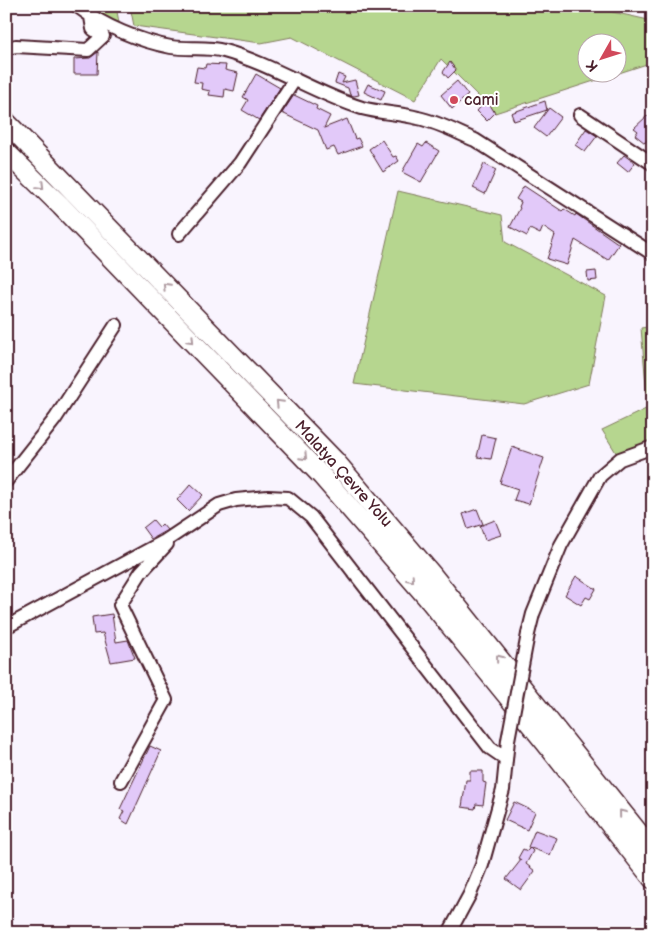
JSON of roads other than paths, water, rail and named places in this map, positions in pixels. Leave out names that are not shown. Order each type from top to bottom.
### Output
[{"type":"highway","name":"Malatya Çevre Yolu","points":[[6,122],[334,460],[432,575],[653,851]]},
{"type":"highway","name":"Malatya Çevre Yolu","points":[[6,152],[61,206],[322,476],[426,596],[653,879]]},
{"type":"street","points":[[77,6],[91,17],[131,35],[172,47],[218,49],[244,56],[362,108],[419,118],[448,128],[474,140],[653,254]]},
{"type":"street","points":[[6,48],[16,46],[88,50],[103,36],[93,29],[91,17]]},
{"type":"street","points":[[179,234],[240,163],[295,79]]},
{"type":"street","points":[[580,115],[653,164]]},
{"type":"street","points":[[6,482],[55,419],[116,325]]},
{"type":"street","points":[[449,933],[470,894],[482,865],[503,790],[508,740],[528,634],[533,614],[561,545],[600,476],[620,459],[653,447]]},
{"type":"street","points":[[6,627],[176,535],[219,505],[236,500],[288,498],[311,517],[490,748],[506,759]]},
{"type":"street","points":[[122,781],[166,700],[120,605],[141,572],[176,535]]},
{"type":"place","name":"cami","points":[[454,100]]}]
